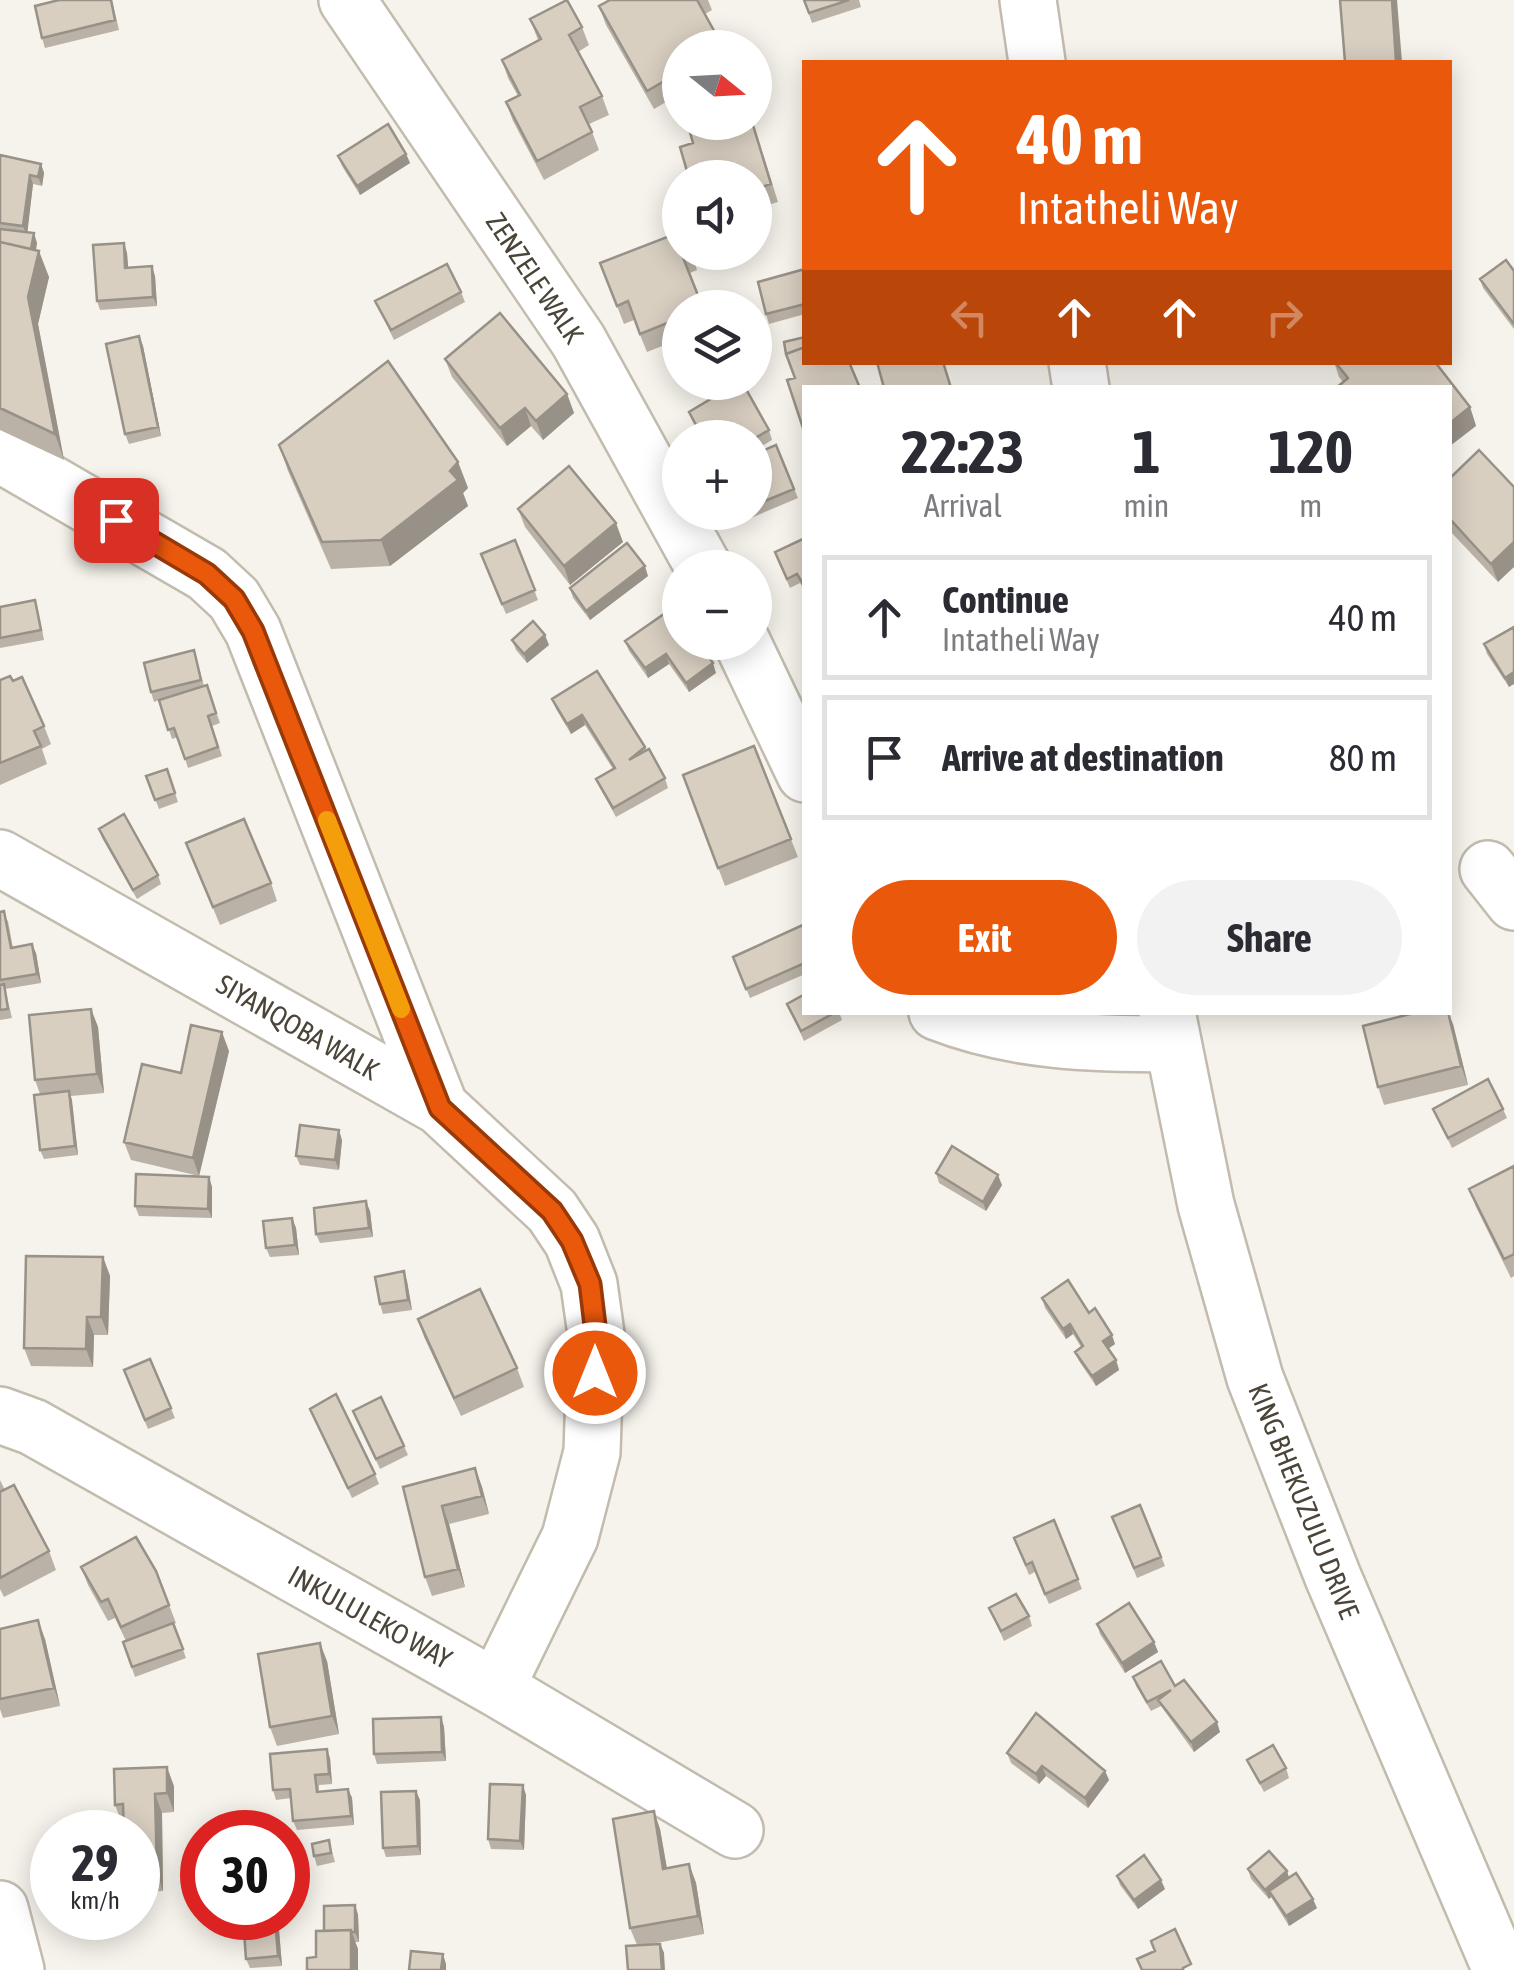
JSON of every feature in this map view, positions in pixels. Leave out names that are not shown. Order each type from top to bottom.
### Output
[{"type":"street","name":"ZENZELE WALK","points":[[347,0],[578,340],[694,550]]},
{"type":"street","points":[[1028,0],[1036,60]]},
{"type":"street","points":[[0,454],[174,553],[207,574],[234,599],[253,631],[440,1108]]},
{"type":"street","points":[[751,660],[802,768]]},
{"type":"street","name":"SIYANQOBA WALK","points":[[0,858],[440,1108],[552,1211],[572,1241],[590,1284],[596,1334],[592,1452],[570,1537],[496,1688]]},
{"type":"street","points":[[944,1015],[977,1028],[1048,1041],[1170,1028]]},
{"type":"street","name":"KING BHEKUZULU DRIVE","points":[[1170,1028],[1192,1144],[1224,1276],[1255,1378],[1333,1577],[1501,1970]]},
{"type":"street","name":"INKULULEKO WAY","points":[[0,1415],[33,1427],[496,1688],[735,1830]]},
{"type":"street","points":[[0,1909],[16,1970]]},
{"type":"building","points":[[59,0],[111,0],[115,20],[42,38],[35,6]]},
{"type":"building","points":[[567,0],[582,27],[569,35],[602,96],[580,107],[592,132],[537,161],[506,102],[520,95],[502,60],[541,39],[530,19]]},
{"type":"building","points":[[610,0],[697,0],[714,30],[662,30],[662,82],[647,91],[599,6]]},
{"type":"building","points":[[804,0],[849,0],[809,13]]},
{"type":"building","points":[[1340,0],[1392,0],[1396,60],[1345,60]]},
{"type":"building","points":[[388,124],[406,154],[357,186],[338,156]]},
{"type":"building","points":[[692,140],[758,140],[764,160],[684,160],[680,147],[693,143]]},
{"type":"building","points":[[0,155],[41,164],[38,177],[30,175],[23,226],[0,223]]},
{"type":"building","points":[[0,229],[34,233],[31,249],[0,242]]},
{"type":"building","points":[[662,239],[662,270],[688,270],[696,290],[662,290],[662,325],[640,334],[628,301],[617,306],[600,263]]},
{"type":"building","points":[[0,242],[39,251],[28,297],[55,434],[0,408]]},
{"type":"building","points":[[124,243],[125,268],[152,266],[153,297],[97,301],[93,245]]},
{"type":"building","points":[[1506,260],[1514,271],[1514,324],[1480,279]]},
{"type":"building","points":[[447,264],[461,292],[391,330],[375,301]]},
{"type":"building","points":[[802,270],[802,305],[772,312],[772,290],[760,290],[758,282]]},
{"type":"building","points":[[500,313],[567,394],[536,421],[525,408],[500,428],[445,359]]},
{"type":"building","points":[[139,336],[158,427],[125,434],[106,344]]},
{"type":"building","points":[[802,338],[802,348],[786,354],[784,342]]},
{"type":"building","points":[[802,348],[802,365],[850,365],[859,385],[802,385],[802,425],[787,380],[795,378],[786,354]]},
{"type":"building","points":[[388,361],[458,462],[450,471],[458,480],[381,540],[322,542],[279,445]]},
{"type":"building","points":[[878,365],[944,365],[950,385],[883,385]]},
{"type":"building","points":[[1337,365],[1437,365],[1470,407],[1452,421],[1452,385],[1340,385],[1348,378]]},
{"type":"building","points":[[709,400],[752,400],[763,420],[693,420],[689,412]]},
{"type":"building","points":[[776,445],[794,489],[772,498],[772,447]]},
{"type":"building","points":[[1479,450],[1514,487],[1514,542],[1491,564],[1452,521],[1452,476]]},
{"type":"building","points":[[569,466],[616,523],[564,566],[518,509]]},
{"type":"building","points":[[802,539],[802,582],[797,574],[787,579],[775,552]]},
{"type":"building","points":[[515,540],[535,590],[502,604],[481,554]]},
{"type":"building","points":[[627,543],[645,566],[586,611],[570,588]]},
{"type":"building","points":[[35,600],[41,630],[0,638],[0,607]]},
{"type":"building","points":[[662,615],[662,657],[645,668],[625,641]]},
{"type":"building","points":[[533,621],[545,635],[524,654],[512,640]]},
{"type":"building","points":[[1514,627],[1514,672],[1505,678],[1484,644]]},
{"type":"building","points":[[194,650],[201,680],[151,692],[144,663]]},
{"type":"building","points":[[670,660],[711,660],[713,663],[686,683]]},
{"type":"building","points":[[597,671],[645,747],[629,760],[649,749],[665,778],[613,808],[596,779],[615,768],[582,715],[567,724],[552,699]]},
{"type":"building","points":[[10,676],[13,681],[22,677],[44,726],[34,731],[41,746],[0,763],[0,680]]},
{"type":"building","points":[[207,685],[216,713],[208,716],[218,747],[185,759],[174,728],[168,730],[159,700]]},
{"type":"building","points":[[754,746],[791,839],[718,868],[683,775]]},
{"type":"building","points":[[167,769],[175,793],[155,800],[146,776]]},
{"type":"building","points":[[124,814],[158,875],[133,890],[99,829]]},
{"type":"building","points":[[244,819],[271,883],[213,907],[186,843]]},
{"type":"building","points":[[4,911],[11,948],[32,944],[37,974],[0,980],[0,912]]},
{"type":"building","points":[[802,925],[802,964],[746,989],[733,957]]},
{"type":"building","points":[[4,984],[8,1009],[0,1010],[0,985]]},
{"type":"building","points":[[802,996],[802,1015],[830,1015],[801,1031],[787,1004]]},
{"type":"building","points":[[91,1009],[97,1074],[35,1080],[29,1015]]},
{"type":"building","points":[[1406,1015],[1449,1015],[1461,1066],[1378,1087],[1363,1026]]},
{"type":"building","points":[[191,1025],[222,1032],[193,1158],[124,1142],[142,1064],[181,1073]]},
{"type":"building","points":[[1488,1079],[1503,1109],[1448,1138],[1433,1109]]},
{"type":"building","points":[[69,1091],[75,1146],[40,1150],[34,1095]]},
{"type":"building","points":[[300,1125],[339,1130],[335,1160],[296,1156]]},
{"type":"building","points":[[952,1146],[998,1175],[983,1202],[936,1173]]},
{"type":"building","points":[[1514,1166],[1514,1254],[1504,1259],[1469,1189]]},
{"type":"building","points":[[136,1174],[209,1177],[208,1209],[135,1206]]},
{"type":"building","points":[[366,1201],[369,1228],[316,1234],[314,1208]]},
{"type":"building","points":[[292,1218],[295,1245],[266,1248],[263,1221]]},
{"type":"building","points":[[26,1256],[103,1257],[101,1317],[87,1317],[86,1349],[24,1348]]},
{"type":"building","points":[[404,1271],[408,1300],[380,1304],[375,1277]]},
{"type":"building","points":[[1068,1280],[1089,1313],[1095,1308],[1112,1335],[1103,1341],[1116,1360],[1092,1376],[1075,1352],[1083,1346],[1070,1324],[1063,1329],[1042,1298]]},
{"type":"building","points":[[480,1289],[517,1368],[454,1398],[418,1319]]},
{"type":"building","points":[[150,1359],[171,1408],[145,1420],[124,1370]]},
{"type":"building","points":[[336,1394],[375,1474],[348,1488],[310,1409]]},
{"type":"building","points":[[381,1397],[404,1446],[376,1459],[353,1411]]},
{"type":"building","points":[[475,1468],[482,1496],[442,1506],[458,1569],[425,1577],[403,1487]]},
{"type":"building","points":[[14,1485],[49,1551],[0,1578],[0,1492]]},
{"type":"building","points":[[1140,1505],[1161,1557],[1134,1568],[1112,1517]]},
{"type":"building","points":[[1054,1520],[1078,1579],[1045,1594],[1032,1562],[1026,1565],[1014,1538]]},
{"type":"building","points":[[136,1537],[156,1571],[169,1605],[121,1627],[108,1599],[101,1602],[81,1567]]},
{"type":"building","points":[[1016,1594],[1029,1616],[1001,1631],[989,1608]]},
{"type":"building","points":[[1129,1603],[1154,1642],[1122,1663],[1097,1624]]},
{"type":"building","points":[[38,1620],[54,1688],[0,1699],[0,1629]]},
{"type":"building","points":[[173,1623],[183,1649],[132,1667],[123,1642]]},
{"type":"building","points":[[320,1643],[332,1716],[270,1727],[258,1654]]},
{"type":"building","points":[[1161,1661],[1175,1686],[1184,1680],[1217,1722],[1191,1742],[1158,1700],[1171,1690],[1147,1702],[1133,1677]]},
{"type":"building","points":[[1036,1713],[1105,1771],[1085,1798],[1042,1766],[1036,1774],[1007,1753]]},
{"type":"building","points":[[441,1717],[442,1752],[374,1754],[373,1719]]},
{"type":"building","points":[[1273,1745],[1286,1768],[1260,1783],[1247,1760]]},
{"type":"building","points":[[327,1749],[329,1774],[315,1775],[317,1792],[348,1789],[351,1816],[310,1820],[310,1810],[292,1810],[290,1789],[273,1790],[270,1754]]},
{"type":"building","points":[[167,1767],[167,1793],[155,1794],[155,1810],[123,1810],[123,1804],[115,1805],[114,1769]]},
{"type":"building","points":[[490,1784],[523,1785],[520,1841],[488,1839]]},
{"type":"building","points":[[416,1791],[418,1846],[383,1848],[381,1792]]},
{"type":"building","points":[[654,1811],[663,1869],[689,1864],[698,1916],[630,1928],[613,1819]]},
{"type":"building","points":[[329,1840],[331,1853],[314,1856],[312,1844]]},
{"type":"building","points":[[1269,1851],[1287,1871],[1265,1890],[1248,1869]]},
{"type":"building","points":[[1144,1855],[1161,1880],[1134,1900],[1117,1876]]},
{"type":"building","points":[[1296,1873],[1313,1899],[1286,1916],[1269,1891]]},
{"type":"building","points":[[355,1905],[355,1932],[324,1931],[324,1906]]},
{"type":"building","points":[[1175,1929],[1191,1964],[1183,1970],[1142,1970],[1137,1959],[1155,1951],[1151,1941]]},
{"type":"building","points":[[351,1930],[351,1970],[307,1970],[307,1958],[316,1957],[316,1931]]},
{"type":"building","points":[[245,1940],[277,1940],[278,1956],[246,1959]]},
{"type":"building","points":[[660,1944],[662,1970],[628,1970],[626,1946]]},
{"type":"building","points":[[411,1951],[443,1954],[441,1970],[409,1970]]},
{"type":"slow traffic","points":[[327,820],[401,1009]]},
{"type":"route","points":[[116,520],[207,574],[234,599],[253,631],[440,1108],[552,1211],[572,1241],[590,1284],[596,1334],[595,1373]]}]
